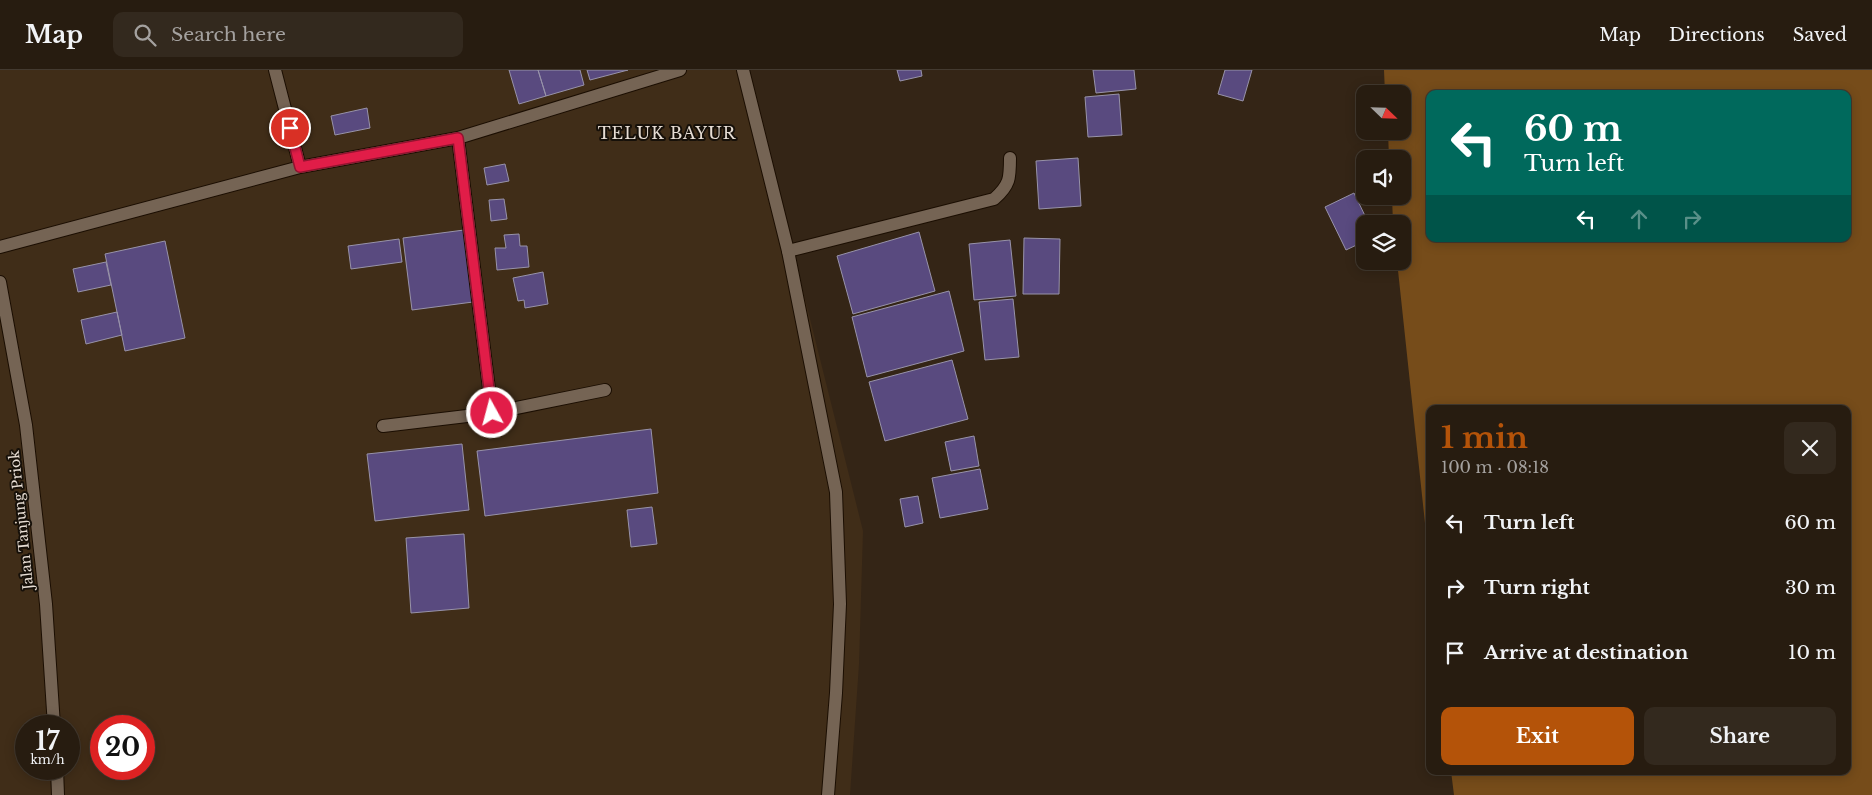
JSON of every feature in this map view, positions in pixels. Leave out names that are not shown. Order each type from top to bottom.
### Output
[{"type":"street","points":[[275,70],[300,167]]},
{"type":"street","points":[[0,247],[300,167],[458,138],[680,70]]},
{"type":"street","points":[[743,70],[788,251],[836,492],[840,604],[836,693],[828,795]]},
{"type":"street","points":[[458,138],[492,413]]},
{"type":"street","points":[[788,251],[994,199],[1006,189],[1010,177],[1010,158]]},
{"type":"street","name":"Jalan Tanjung Priok","points":[[0,282],[26,425],[46,604],[53,715]]},
{"type":"street","points":[[383,426],[492,413],[605,390]]},
{"type":"street","points":[[57,780],[58,795]]},
{"type":"shaded area","points":[[0,70],[739,70],[794,255],[863,531],[859,664],[850,795],[0,795]]},
{"type":"shaded area","points":[[1384,70],[1872,70],[1872,795],[1454,795],[1452,775],[1851,775],[1851,405],[1426,405],[1426,533],[1398,270],[1411,270],[1411,215],[1393,215],[1392,205],[1411,205],[1411,150],[1389,150],[1388,140],[1411,140],[1411,85],[1385,85]]},
{"type":"building","points":[[509,70],[538,70],[546,96],[519,104]]},
{"type":"building","points":[[538,70],[580,70],[584,85],[546,96]]},
{"type":"building","points":[[587,70],[628,70],[590,80]]},
{"type":"building","points":[[897,70],[921,70],[922,76],[900,81]]},
{"type":"building","points":[[1093,70],[1134,70],[1136,89],[1096,93]]},
{"type":"building","points":[[1225,70],[1252,70],[1243,101],[1218,94]]},
{"type":"building","points":[[1119,94],[1122,135],[1088,137],[1085,97]]},
{"type":"building","points":[[367,108],[370,128],[335,135],[331,116]]},
{"type":"building","points":[[1078,158],[1081,206],[1039,209],[1036,161]]},
{"type":"building","points":[[505,164],[509,181],[487,185],[484,168]]},
{"type":"building","points":[[1354,193],[1356,205],[1360,205],[1365,215],[1356,215],[1356,245],[1346,250],[1325,207]]},
{"type":"building","points":[[504,199],[507,219],[491,221],[489,200]]},
{"type":"building","points":[[464,230],[473,302],[412,310],[403,238]]},
{"type":"building","points":[[919,232],[935,291],[853,314],[837,256]]},
{"type":"building","points":[[519,234],[520,246],[527,246],[529,267],[497,270],[495,248],[506,248],[504,235]]},
{"type":"building","points":[[1024,238],[1060,239],[1059,294],[1023,294]]},
{"type":"building","points":[[399,239],[402,262],[351,269],[348,246]]},
{"type":"building","points":[[1010,240],[1016,296],[974,300],[969,244]]},
{"type":"building","points":[[165,241],[185,338],[125,351],[105,254]]},
{"type":"building","points":[[106,262],[111,285],[78,292],[73,269]]},
{"type":"building","points":[[543,272],[548,304],[525,308],[524,300],[518,301],[513,278]]},
{"type":"building","points":[[949,291],[964,351],[867,377],[852,317]]},
{"type":"building","points":[[1013,299],[1019,357],[985,360],[979,302]]},
{"type":"building","points":[[117,312],[122,335],[86,344],[81,320]]},
{"type":"building","points":[[952,360],[968,419],[885,441],[869,382]]},
{"type":"building","points":[[651,429],[658,493],[485,516],[477,451]]},
{"type":"building","points":[[974,436],[979,466],[951,471],[945,442]]},
{"type":"building","points":[[462,444],[469,510],[375,521],[367,454]]},
{"type":"building","points":[[980,469],[988,509],[940,518],[932,478]]},
{"type":"building","points":[[918,496],[923,523],[905,527],[900,499]]},
{"type":"building","points":[[652,507],[657,544],[631,547],[627,510]]},
{"type":"building","points":[[464,534],[469,608],[411,613],[406,538]]},
{"type":"district","name":"TELUK BAYUR","points":[[667,133]]},
{"type":"route","points":[[290,128],[300,167],[458,138],[492,413]]}]
